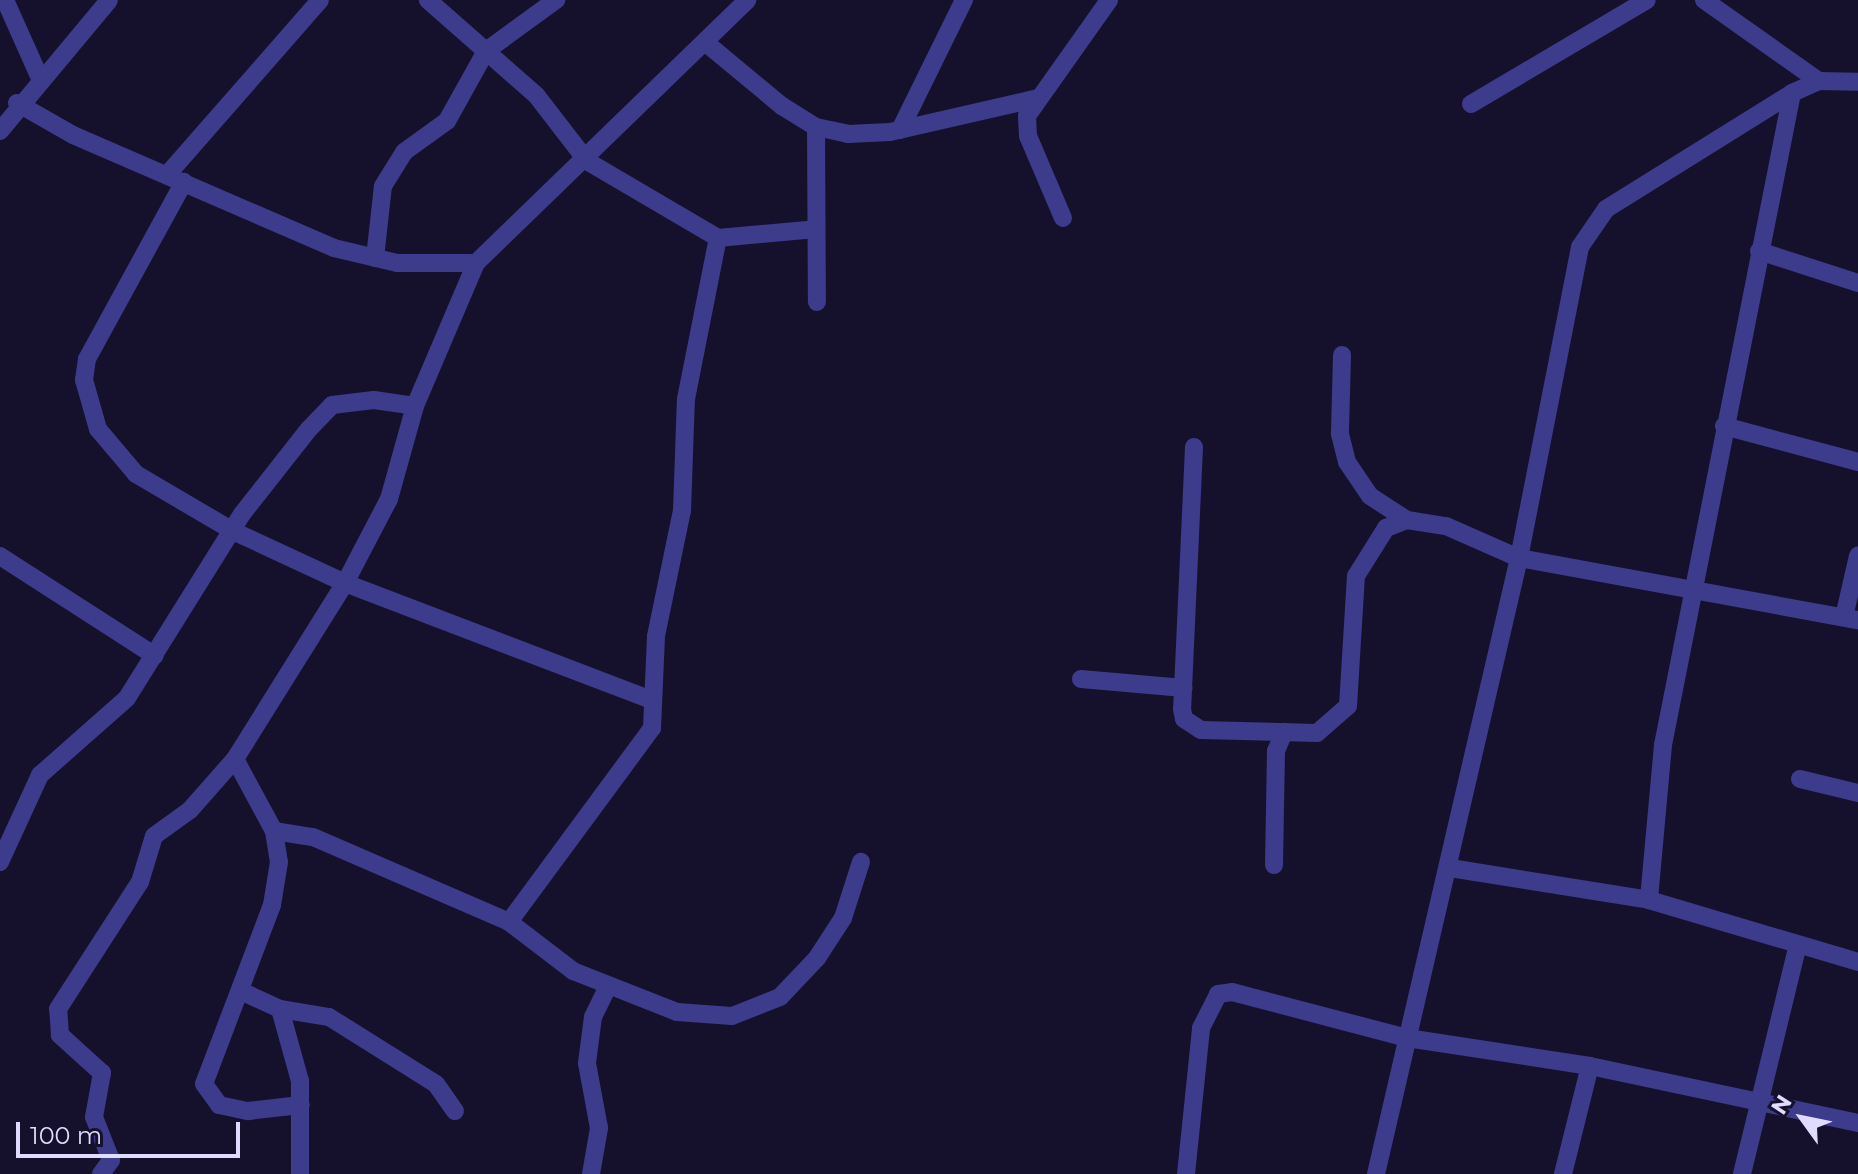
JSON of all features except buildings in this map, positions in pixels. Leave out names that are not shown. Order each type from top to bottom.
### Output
[{"type":"street","points":[[5,0],[39,76]]},
{"type":"street","points":[[0,131],[39,76],[109,0]]},
{"type":"street","points":[[320,0],[176,179],[87,359],[84,380],[98,429],[136,474],[233,531],[345,583],[649,699]]},
{"type":"street","points":[[428,0],[536,95],[587,161],[718,238],[816,229]]},
{"type":"street","points":[[375,258],[383,186],[404,152],[447,121],[486,51],[556,0]]},
{"type":"street","points":[[101,1174],[111,1160],[94,1117],[102,1073],[60,1035],[58,1009],[140,882],[154,836],[190,810],[235,759],[345,583],[389,499],[415,406],[476,263],[587,161],[747,0]]},
{"type":"street","points":[[900,130],[964,0]]},
{"type":"street","points":[[1063,218],[1028,136],[1027,116],[1038,98],[1076,54],[1109,0]]},
{"type":"street","points":[[1471,104],[1647,0]]},
{"type":"street","points":[[1704,0],[1819,81]]},
{"type":"street","points":[[706,43],[752,85],[816,127],[848,134],[900,130],[1038,98]]},
{"type":"street","points":[[1376,1174],[1450,868],[1590,228],[1606,209],[1792,93],[1819,81],[1858,82]]},
{"type":"street","points":[[1649,900],[1654,803],[1696,590],[1724,426],[1792,93]]},
{"type":"street","points":[[17,103],[290,233],[375,258],[476,263]]},
{"type":"street","points":[[816,127],[817,302]]},
{"type":"street","points":[[509,922],[652,728],[649,699],[667,560],[682,511],[686,399],[718,238]]},
{"type":"street","points":[[1759,251],[1858,283]]},
{"type":"street","points":[[1342,355],[1340,434],[1347,462],[1370,496],[1407,520],[1446,526],[1519,558],[1851,618],[1858,556]]},
{"type":"street","points":[[0,862],[40,775],[118,707],[155,656],[233,531],[332,405],[374,400],[415,406]]},
{"type":"street","points":[[1724,426],[1858,462]]},
{"type":"street","points":[[1194,447],[1184,688],[1191,727],[1317,733],[1348,706],[1356,576],[1386,528],[1407,520]]},
{"type":"street","points":[[0,556],[155,656]]},
{"type":"street","points":[[1081,679],[1184,688]]},
{"type":"street","points":[[1274,865],[1276,751],[1284,732]]},
{"type":"street","points":[[235,759],[274,831],[278,880],[243,992],[206,1067],[208,1099],[248,1111],[301,1105]]},
{"type":"street","points":[[1800,779],[1858,793]]},
{"type":"street","points":[[274,831],[313,837],[509,922],[559,964],[608,986],[705,1016],[759,1008],[817,958],[843,918],[861,862]]},
{"type":"street","points":[[1450,868],[1649,900],[1797,948],[1858,962]]},
{"type":"street","points":[[1742,1174],[1762,1103],[1797,948]]},
{"type":"street","points":[[591,1174],[599,1128],[587,1063],[593,1017],[608,986]]},
{"type":"street","points":[[243,992],[280,1009],[329,1017],[436,1084],[455,1111]]},
{"type":"street","points":[[1186,1174],[1201,1028],[1218,994],[1268,1000],[1407,1038],[1590,1066],[1858,1123]]},
{"type":"street","points":[[280,1009],[296,1049],[301,1105],[300,1174]]},
{"type":"street","points":[[1563,1174],[1590,1066]]}]
